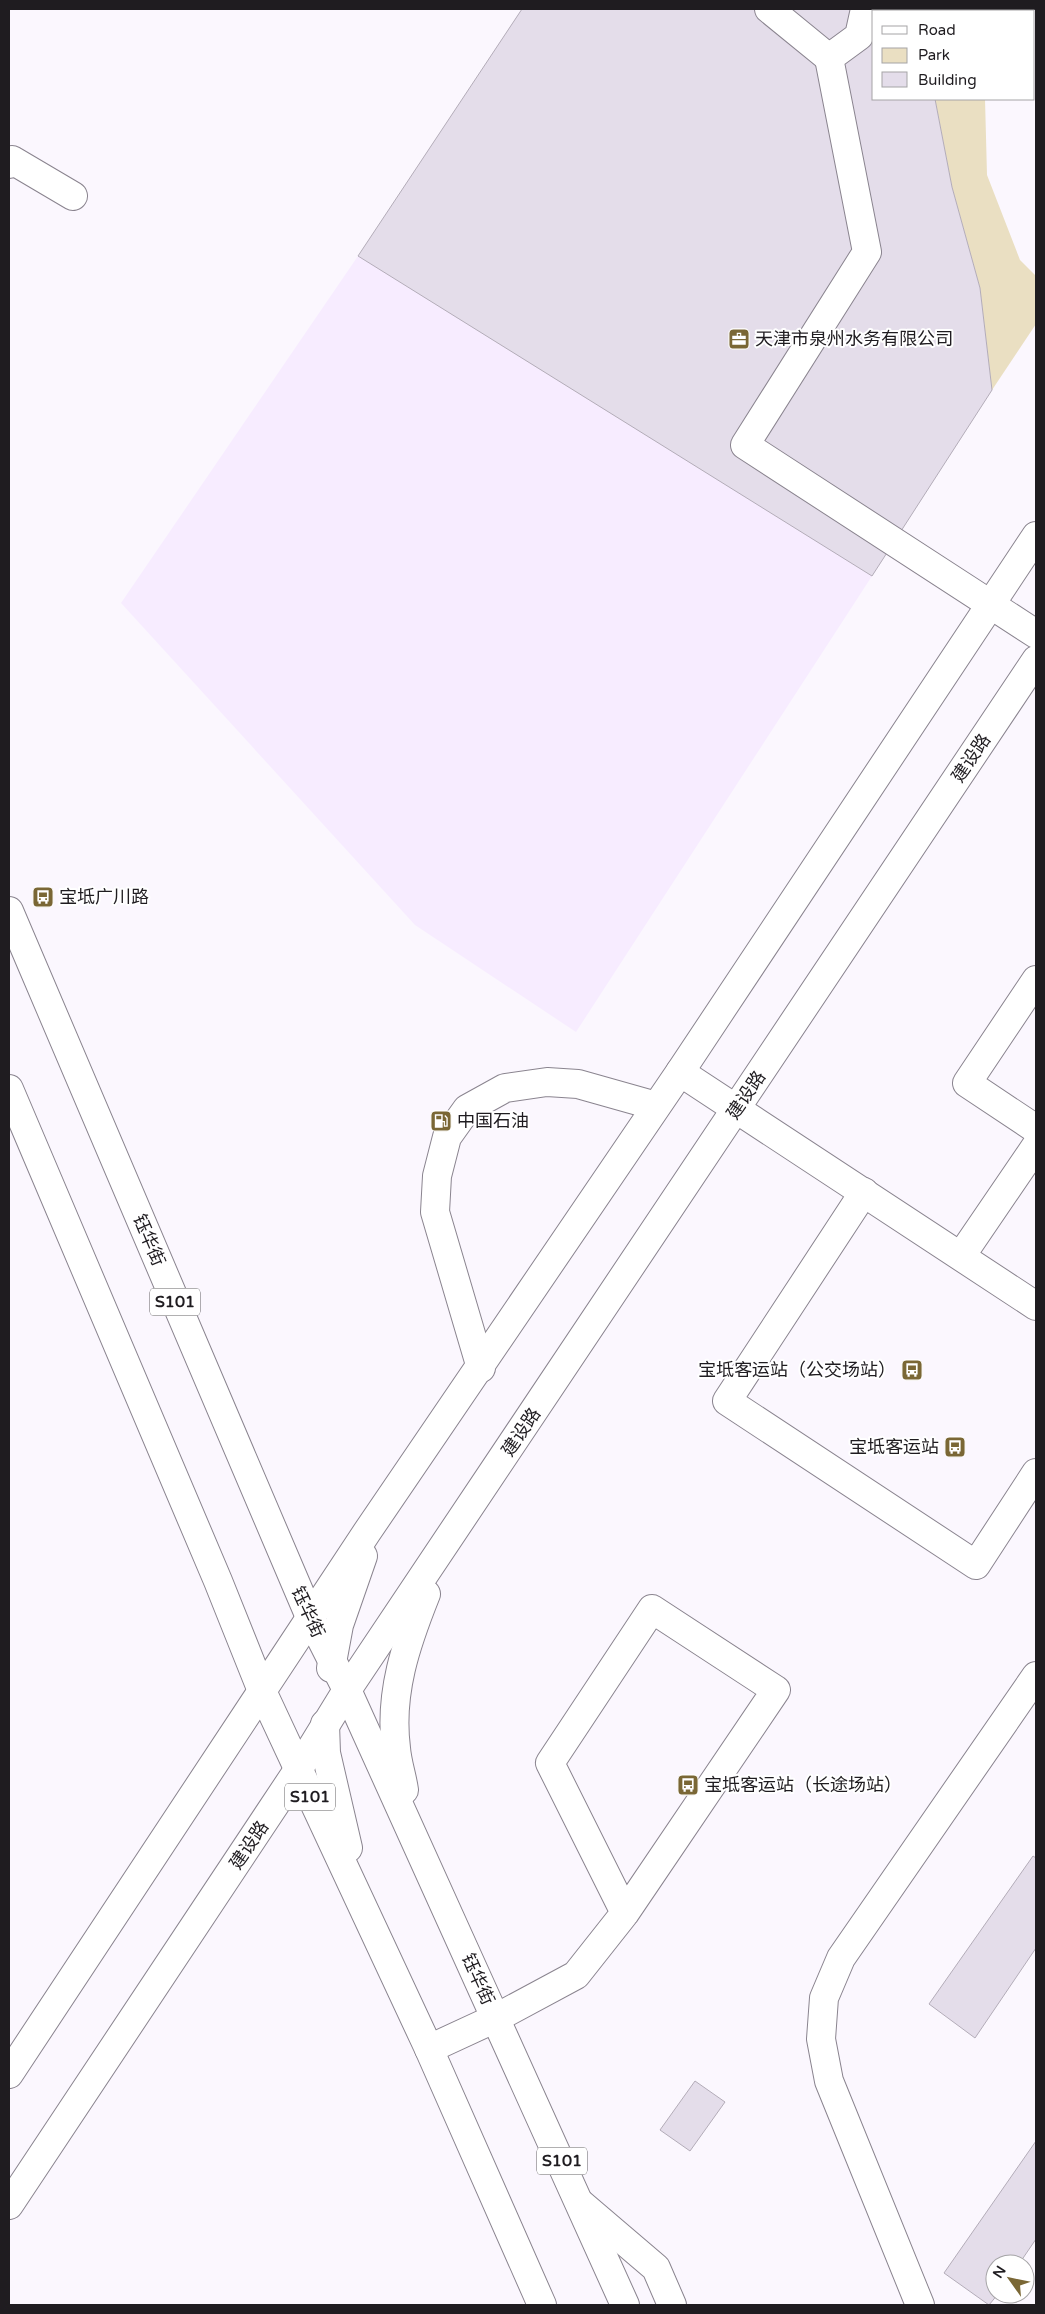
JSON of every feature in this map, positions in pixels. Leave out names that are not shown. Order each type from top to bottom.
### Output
[{"type":"main road","points":[[769,9],[829,58],[867,252],[745,445],[989,606],[1036,634]]},
{"type":"main road","points":[[829,58],[859,36],[865,9]]},
{"type":"main road","points":[[9,164],[12,160],[73,196]]},
{"type":"main road","points":[[9,2074],[310,1618],[680,1072],[1036,536]]},
{"type":"main road","name":"建设路","points":[[9,2205],[298,1770],[347,1690],[1036,660]]},
{"type":"main road","name":"钰华街","points":[[9,911],[310,1618],[347,1690],[581,2204],[625,2305]]},
{"type":"main road","points":[[1036,980],[967,1083],[1036,1129]]},
{"type":"main road","points":[[680,1072],[1036,1306]]},
{"type":"main road","points":[[480,1368],[435,1212],[437,1176],[447,1137],[467,1109],[505,1088],[547,1082],[578,1084],[656,1106]]},
{"type":"main road","name":"S101","points":[[9,1089],[218,1581],[262,1691],[429,2049],[542,2305]]},
{"type":"main road","points":[[961,1256],[1036,1146]]},
{"type":"main road","points":[[864,1192],[727,1401],[976,1565],[1036,1473]]},
{"type":"main road","points":[[360,1901],[336,1804],[326,1753],[324,1727],[332,1661],[340,1625],[356,1574],[374,1530],[393,1494]]},
{"type":"main road","points":[[416,1842],[396,1748],[394,1714],[397,1683],[404,1651],[450,1537]]},
{"type":"main road","points":[[429,2049],[496,2018],[576,1975],[625,1913],[776,1690],[652,1609],[550,1763],[625,1913]]},
{"type":"main road","points":[[920,2305],[829,2081],[822,2039],[824,1998],[841,1958],[1036,1676]]},
{"type":"main road","points":[[581,2204],[656,2268],[672,2305]]},
{"type":"shaded area","points":[[358,256],[872,576],[576,1032],[415,925],[121,603]]},
{"type":"green space","points":[[932,9],[996,9],[996,10]]},
{"type":"green space","points":[[935,100],[985,100],[987,175],[1020,260],[1036,276],[1036,324],[992,390],[980,288],[952,187]]},
{"type":"building","name":"天津市泉州水务有限公司","points":[[522,9],[932,9],[872,10],[872,100],[935,100],[952,187],[980,288],[992,390],[872,576],[358,256]]},
{"type":"building","points":[[1033,1856],[1036,1858],[1036,1948],[975,2038],[929,2004]]},
{"type":"building","points":[[695,2081],[725,2102],[690,2151],[660,2130]]},
{"type":"building","points":[[1036,2141],[1036,2239],[1026,2254],[985,2254],[985,2302],[944,2273]]},
{"type":"place","name":"天津市泉州水务有限公司","points":[[739,339]]},
{"type":"place","name":"宝坻广川路","points":[[43,897]]},
{"type":"place","name":"中国石油","points":[[441,1121]]},
{"type":"place","name":"宝坻客运站（公交场站）","points":[[912,1370]]},
{"type":"place","name":"宝坻客运站","points":[[955,1447]]},
{"type":"place","name":"宝坻客运站（长途场站）","points":[[688,1785]]}]
